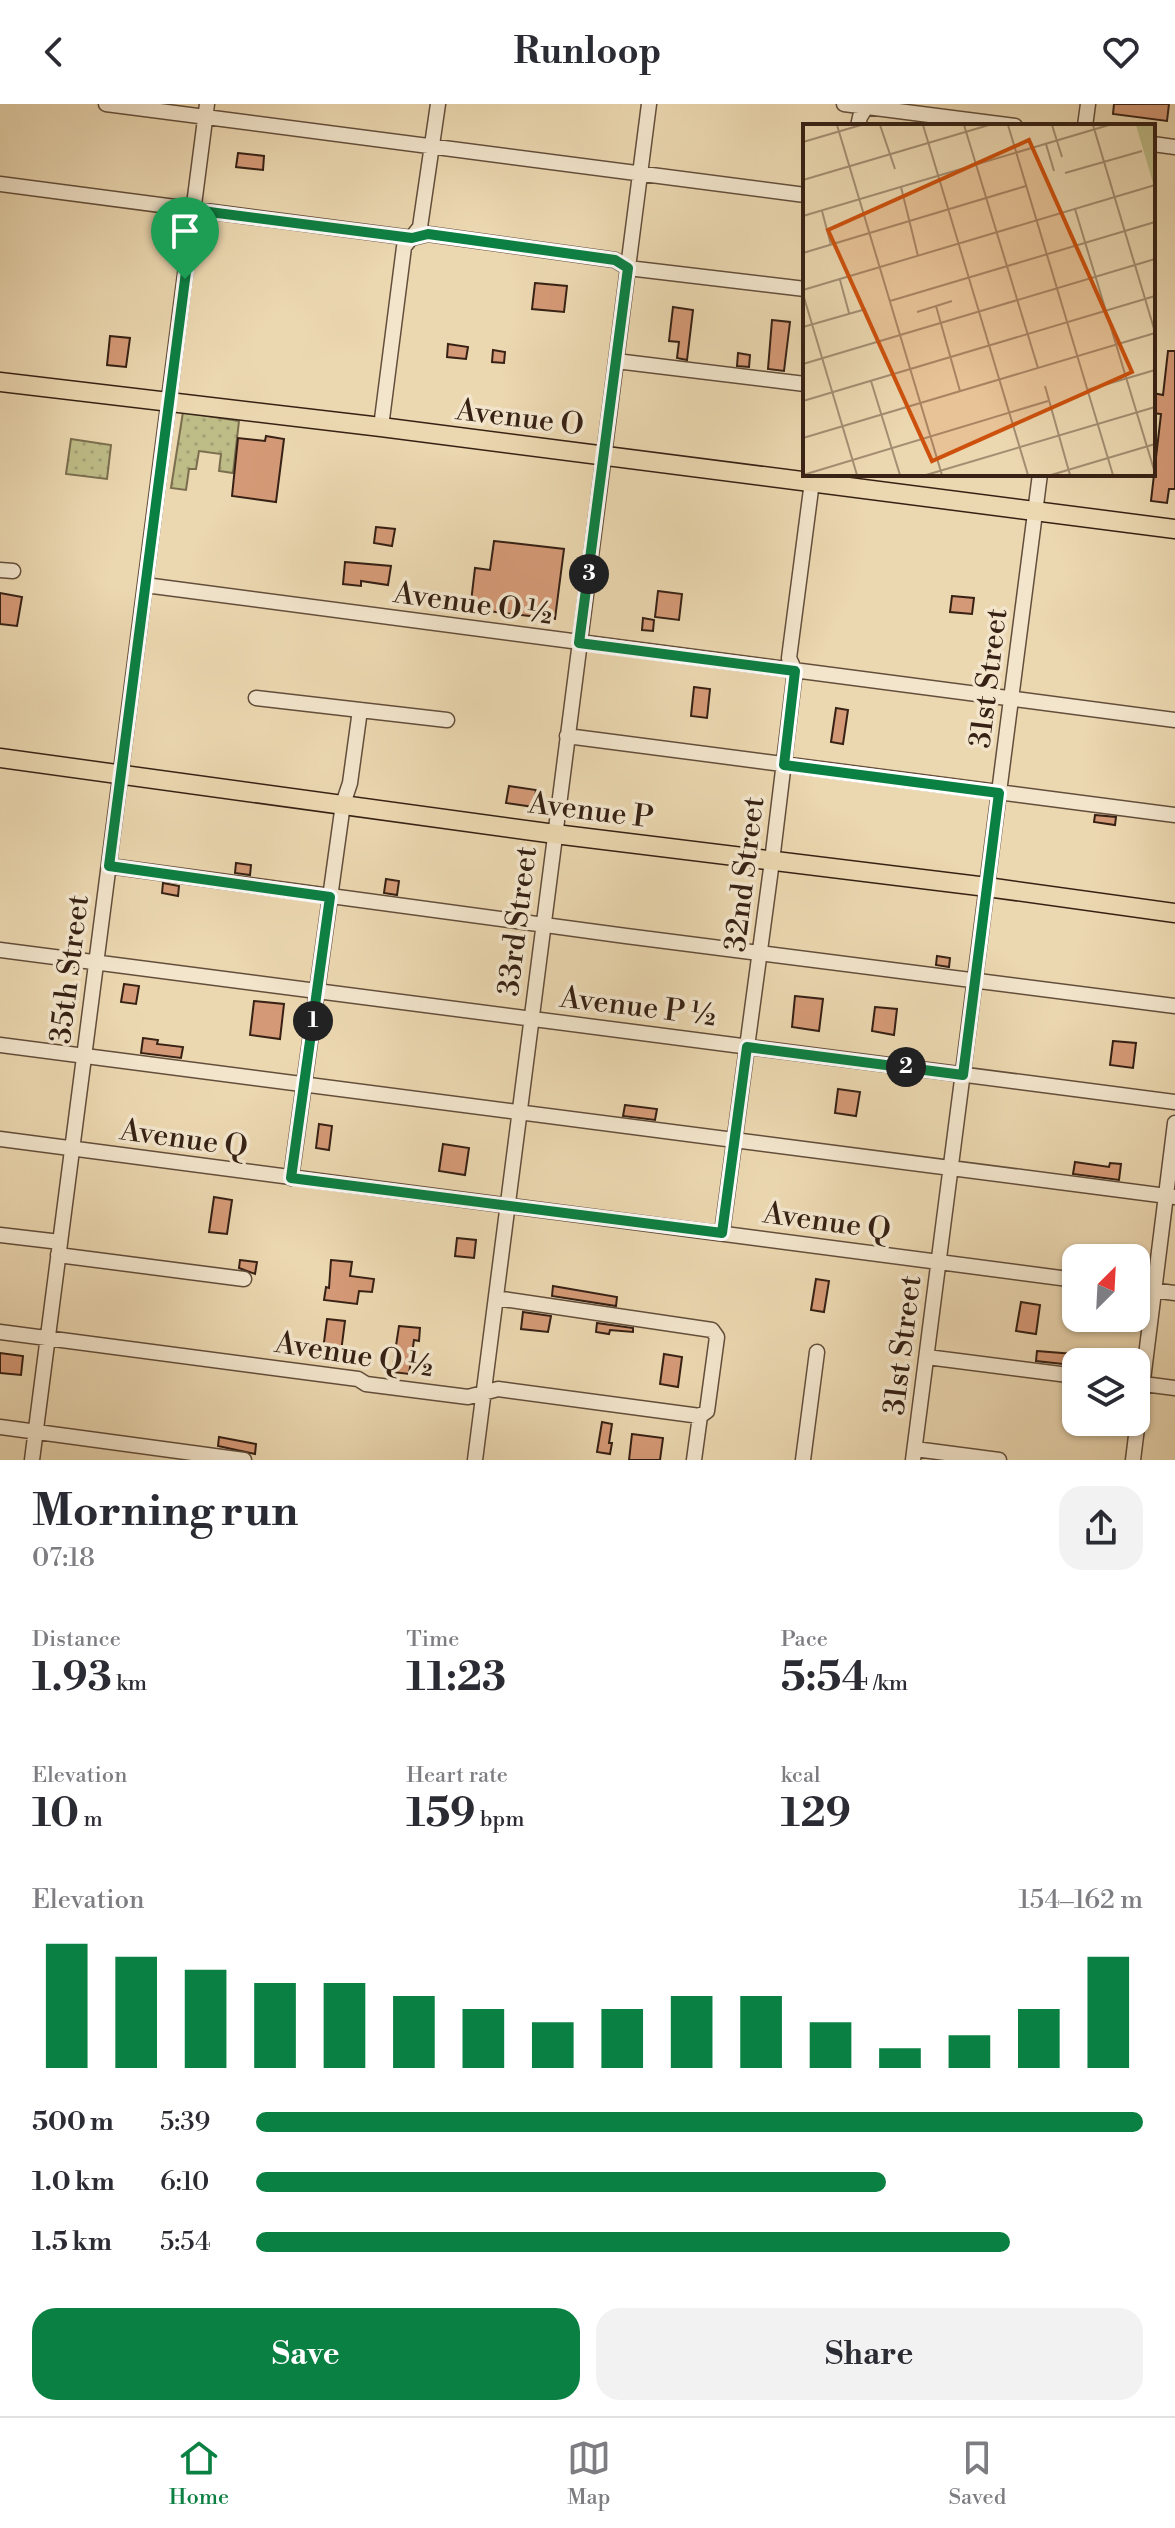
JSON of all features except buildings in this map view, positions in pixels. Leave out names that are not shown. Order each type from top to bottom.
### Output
[{"type":"main road","name":"Avenue O","points":[[0,382],[605,456],[812,478],[1175,529]]},
{"type":"main road","name":"Avenue P","points":[[0,758],[555,834],[1175,913]]},
{"type":"street","points":[[106,104],[207,110],[432,147],[803,195]]},
{"type":"street","points":[[381,427],[404,247],[420,227],[438,104]]},
{"type":"street","name":"33rd Street","points":[[475,1460],[649,104]]},
{"type":"street","points":[[844,104],[966,123]]},
{"type":"street","points":[[1085,124],[1088,104]]},
{"type":"street","points":[[858,124],[868,106]]},
{"type":"street","name":"35th Street","points":[[32,1460],[207,110]]},
{"type":"street","points":[[1155,144],[1175,147]]},
{"type":"street","points":[[0,184],[412,238],[428,234],[615,260],[628,268],[803,289]]},
{"type":"street","points":[[616,361],[803,384]]},
{"type":"street","name":"31st Street","points":[[914,1454],[1040,476]]},
{"type":"street","name":"32nd Street","points":[[722,1233],[784,765],[795,671],[789,658],[812,478]]},
{"type":"street","name":"Avenue O ½","points":[[145,585],[1175,720]]},
{"type":"street","points":[[256,698],[447,720]]},
{"type":"street","points":[[291,1178],[343,804],[350,783],[360,710]]},
{"type":"street","points":[[567,736],[1175,815]]},
{"type":"street","points":[[109,866],[1175,1006]]},
{"type":"street","name":"Avenue P ½","points":[[0,950],[1175,1102]]},
{"type":"street","points":[[0,1045],[1170,1196]]},
{"type":"street","points":[[1145,1348],[1170,1196],[1175,1123]]},
{"type":"street","name":"Avenue Q","points":[[0,1139],[1062,1278]]},
{"type":"street","points":[[0,1235],[244,1279]]},
{"type":"street","points":[[1150,1290],[1175,1293]]},
{"type":"street","points":[[496,1298],[712,1330],[717,1337],[707,1411],[700,1416],[694,1460]]},
{"type":"street","name":"Avenue Q ½","points":[[0,1332],[358,1379],[366,1384],[468,1397],[498,1389],[700,1416]]},
{"type":"street","points":[[803,1460],[817,1352]]},
{"type":"street","points":[[927,1357],[1062,1374]]},
{"type":"street","points":[[1150,1385],[1175,1388]]},
{"type":"street","points":[[0,1427],[244,1460]]},
{"type":"street","points":[[1133,1460],[1135,1436]]},
{"type":"street","points":[[914,1454],[999,1460]]},
{"type":"shaded area","points":[[183,412],[239,421],[233,473],[219,471],[221,454],[199,451],[196,469],[189,469],[186,490],[171,488]]},
{"type":"shaded area","points":[[71,439],[111,445],[107,479],[66,474]]},
{"type":"route","points":[[194,210],[412,238],[428,234],[615,260],[628,268],[579,643],[795,671],[784,765],[999,793],[963,1075],[747,1047],[722,1233],[291,1178],[330,897],[109,866],[185,279],[194,210]]}]
